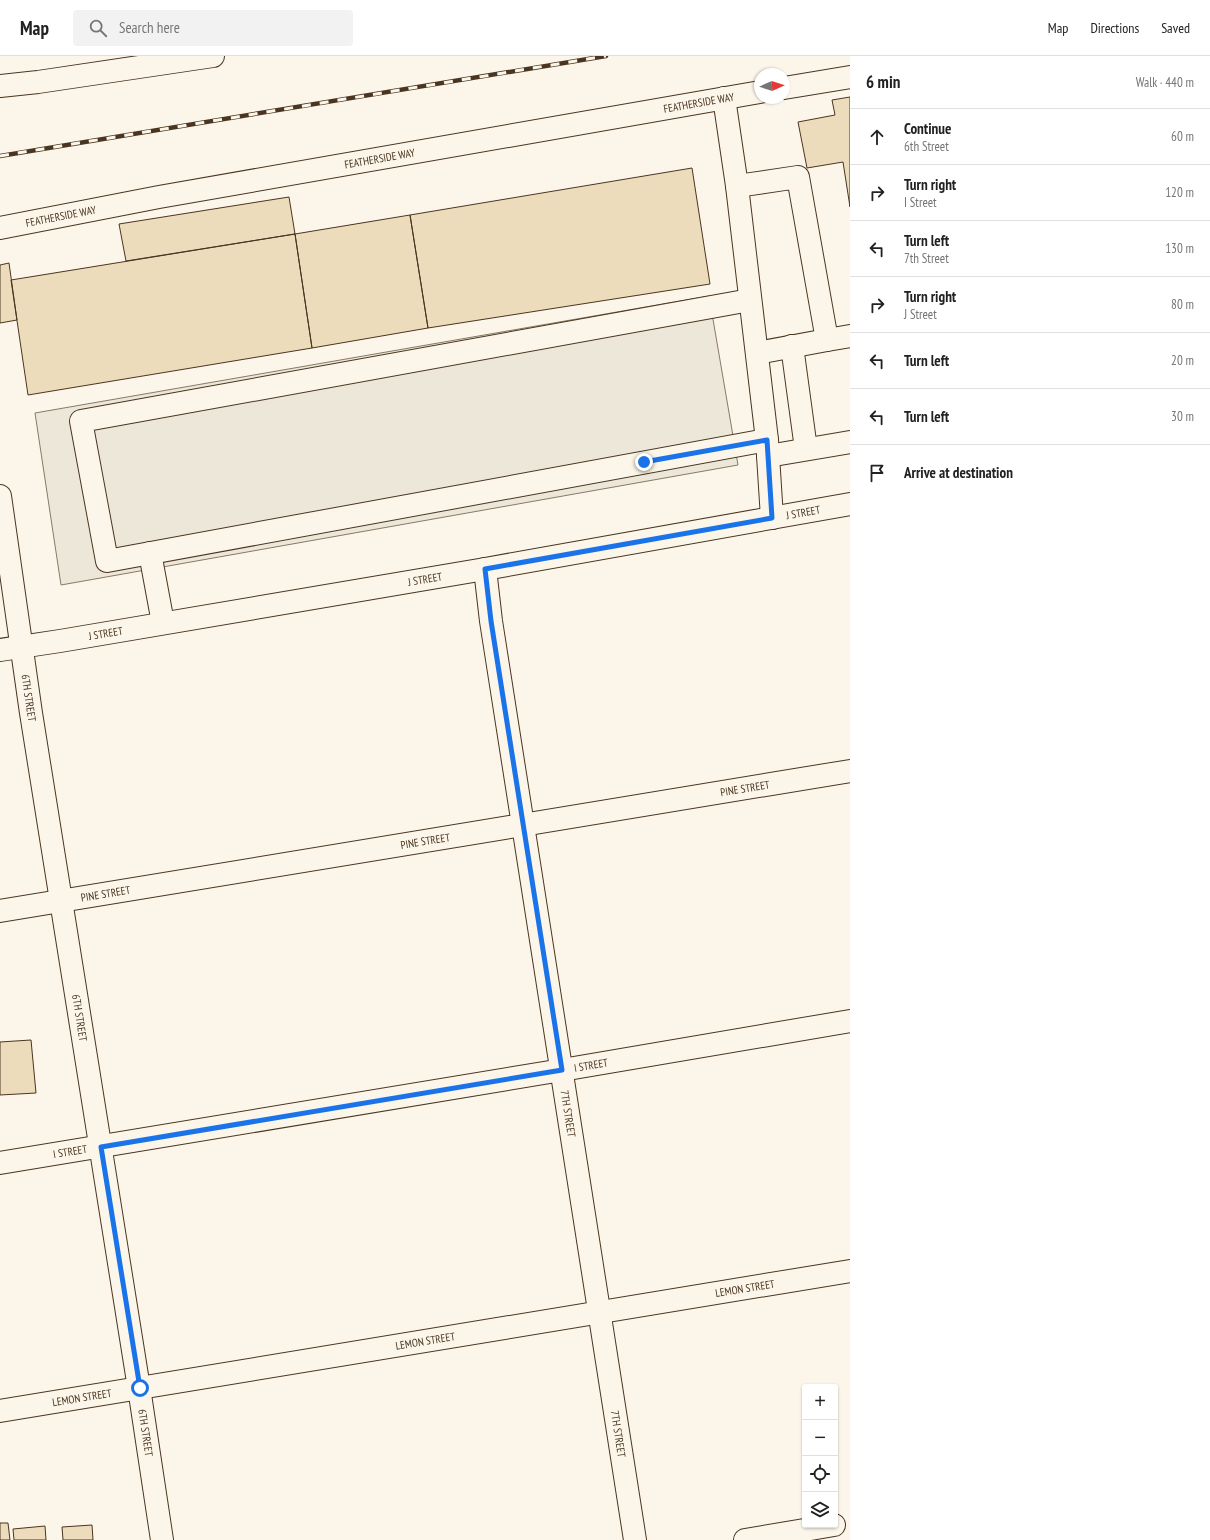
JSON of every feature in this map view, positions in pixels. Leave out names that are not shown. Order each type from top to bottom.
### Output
[{"type":"street","points":[[0,86],[38,82],[213,56]]},
{"type":"street","points":[[790,87],[850,77]]},
{"type":"street","name":"FEATHERSIDE WAY","points":[[0,228],[159,196],[754,93]]},
{"type":"street","points":[[724,98],[738,186],[767,448],[772,518]]},
{"type":"street","points":[[738,186],[798,177],[827,340]]},
{"type":"street","points":[[750,300],[81,421],[107,561],[767,448],[806,449],[850,442]]},
{"type":"street","points":[[757,353],[850,336]]},
{"type":"street","points":[[792,346],[806,449]]},
{"type":"street","name":"6TH STREET","points":[[0,496],[31,713],[140,1388],[162,1540]]},
{"type":"street","name":"J STREET","points":[[0,650],[485,569],[850,504]]},
{"type":"street","points":[[150,553],[163,623]]},
{"type":"street","name":"7TH STREET","points":[[485,569],[491,621],[635,1540]]},
{"type":"street","name":"PINE STREET","points":[[0,911],[850,771]]},
{"type":"street","name":"I STREET","points":[[0,1163],[562,1070],[850,1020]]},
{"type":"street","name":"LEMON STREET","points":[[0,1411],[850,1271]]},
{"type":"street","points":[[838,1524],[850,1522]]},
{"type":"street","points":[[744,1540],[816,1528]]},
{"type":"shaded area","points":[[709,296],[738,465],[61,585],[35,413]]},
{"type":"building","points":[[850,97],[850,207],[843,162],[807,168],[798,122],[835,115],[832,100]]},
{"type":"building","points":[[692,168],[710,284],[428,328],[410,215]]},
{"type":"building","points":[[289,197],[295,234],[126,261],[119,224]]},
{"type":"building","points":[[410,215],[428,328],[312,348],[295,234]]},
{"type":"building","points":[[295,234],[312,348],[28,395],[11,280]]},
{"type":"building","points":[[9,263],[17,320],[0,323],[0,265]]},
{"type":"building","points":[[31,1040],[36,1093],[0,1095],[0,1042]]},
{"type":"building","points":[[0,1523],[8,1523],[10,1540],[0,1540]]},
{"type":"building","points":[[92,1525],[93,1540],[63,1540],[62,1527]]},
{"type":"building","points":[[45,1526],[46,1540],[14,1540],[13,1529]]},
{"type":"railway","points":[[0,156],[606,56]]},
{"type":"route","points":[[140,1388],[101,1147],[562,1070],[491,621],[485,569],[772,518],[767,440],[644,462]]}]
